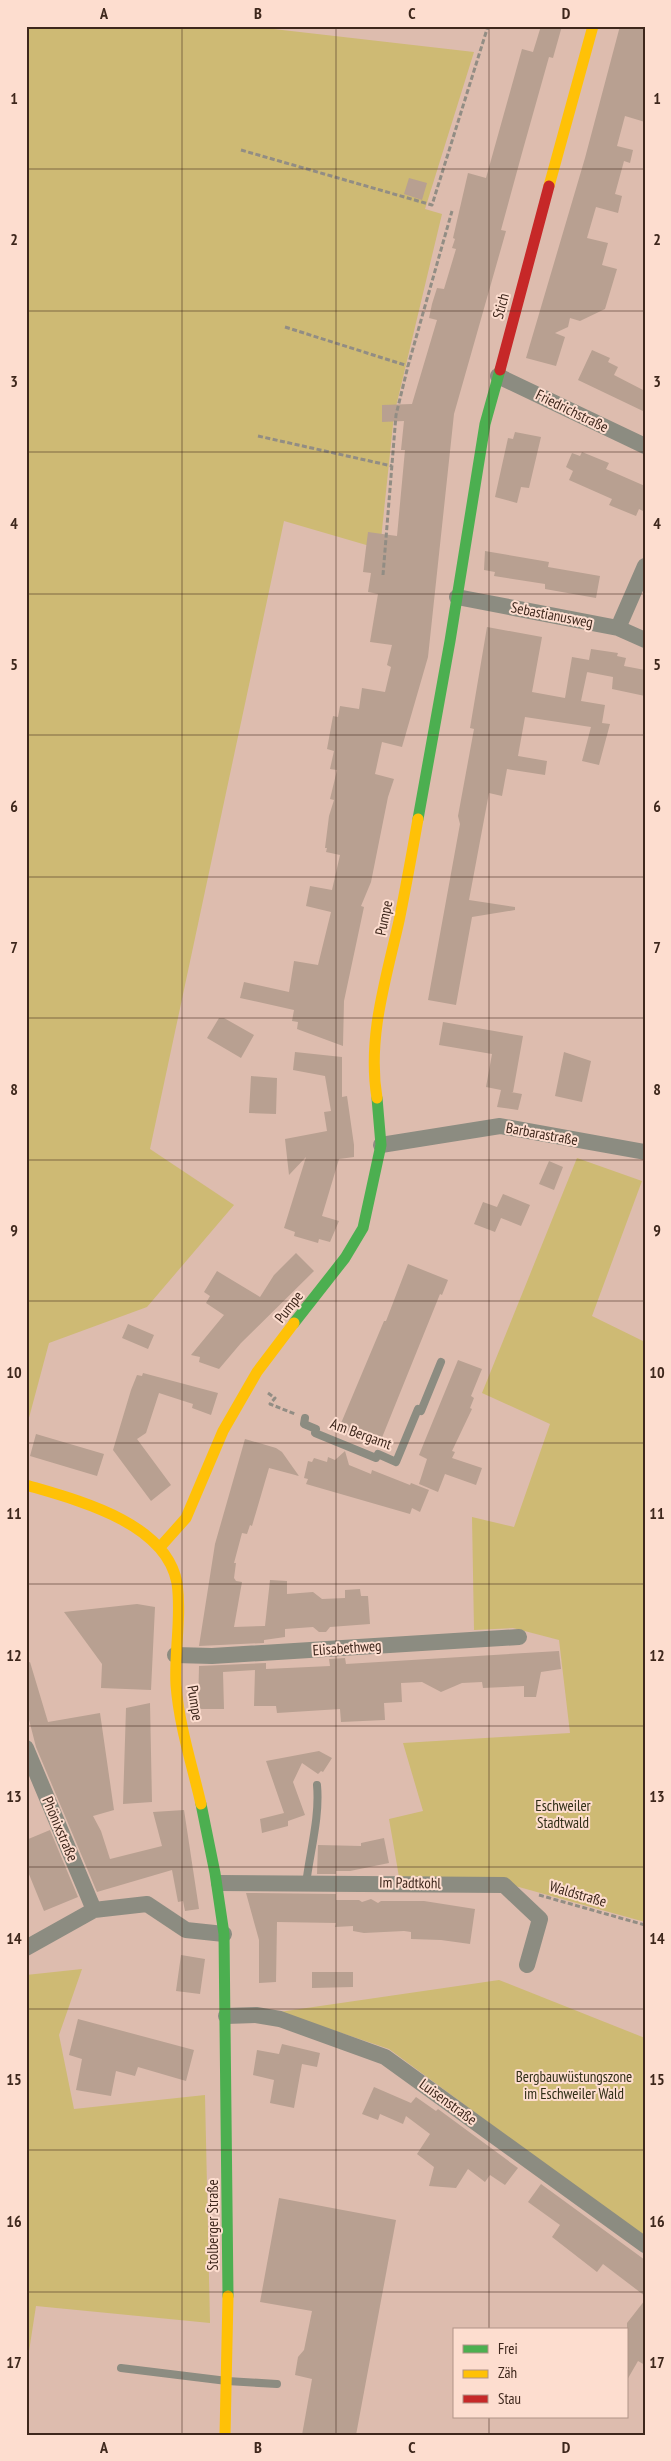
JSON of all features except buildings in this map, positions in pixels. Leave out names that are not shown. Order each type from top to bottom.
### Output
[{"type":"main road","name":"Stich","points":[[457,597],[485,424],[593,26]]},
{"type":"main road","name":"Pumpe","points":[[226,2016],[224,1934],[219,1883],[176,1686],[175,1655],[178,1601],[176,1579],[170,1561],[161,1546],[186,1518],[220,1438],[257,1372],[345,1258],[362,1228],[372,1193],[381,1145],[380,1114],[373,1074],[377,1017],[403,902],[457,597]]},
{"type":"main road","points":[[26,1486],[65,1496],[102,1512],[134,1528],[161,1546]]},
{"type":"main road","name":"Stolberger Straße","points":[[225,2435],[228,2320],[226,2016]]},
{"type":"street","name":"Friedrichstraße","points":[[498,376],[645,446]]},
{"type":"street","points":[[618,628],[645,566]]},
{"type":"street","name":"Sebastianusweg","points":[[457,597],[618,628],[645,640]]},
{"type":"street","name":"Barbarastraße","points":[[381,1145],[500,1126],[645,1152]]},
{"type":"street","name":"Elisabethweg","points":[[175,1655],[212,1656],[519,1637]]},
{"type":"street","name":"Phönixstraße","points":[[26,1748],[94,1910]]},
{"type":"street","name":"Im Padtkohl","points":[[219,1883],[504,1885],[540,1919],[527,1965]]},
{"type":"street","points":[[26,1948],[94,1910],[146,1904],[186,1930],[224,1934]]},
{"type":"street","name":"Luisenstraße","points":[[226,2016],[256,2016],[280,2019],[385,2057],[645,2245]]},
{"type":"lane","name":"Am Bergamt","points":[[305,1418],[304,1424],[316,1429],[315,1432],[376,1458],[378,1454],[396,1462],[418,1410],[421,1412],[441,1362]]},
{"type":"lane","points":[[306,1884],[313,1832],[319,1807],[317,1785]]},
{"type":"lane","points":[[121,2368],[227,2381],[277,2384]]},
{"type":"path","points":[[241,150],[432,205],[488,26]]},
{"type":"path","points":[[383,576],[396,415],[452,211]]},
{"type":"path","points":[[285,327],[408,366]]},
{"type":"path","points":[[258,436],[392,466]]},
{"type":"path","points":[[257,1372],[269,1395],[275,1398],[270,1404],[305,1418]]},
{"type":"path","name":"Waldstraße","points":[[532,1893],[645,1924]]},
{"type":"green space","points":[[26,26],[248,26],[474,52],[425,209],[442,214],[394,415],[380,549],[284,521],[150,1149],[234,1205],[147,1307],[49,1343],[26,1429]]},
{"type":"green space","name":"Eschweiler Stadtwald","points":[[577,1158],[642,1181],[592,1316],[645,1342],[645,1922],[504,1883],[399,1877],[389,1819],[423,1811],[403,1743],[570,1733],[559,1640],[513,1628],[474,1630],[472,1517],[514,1527],[550,1424],[482,1393]]},
{"type":"green space","points":[[82,1969],[59,2035],[74,2109],[205,2095],[210,2323],[36,2306],[26,2371],[26,1975]]},
{"type":"green space","name":"Bergbauwüstungszone im Eschweiler Wald","points":[[499,1980],[645,2038],[645,2238],[389,2049],[279,2012]]},
{"type":"traffic: fast","points":[[418,819],[450,641],[485,424],[500,370]]},
{"type":"traffic: fast","points":[[294,1323],[345,1258],[363,1228],[381,1145],[377,1098]]},
{"type":"traffic: fast","points":[[201,1804],[215,1873],[224,1934],[228,2296]]},
{"type":"traffic: slow","points":[[549,186],[593,26]]},
{"type":"traffic: slow","points":[[377,1098],[374,1053],[379,1009],[399,921],[418,819]]},
{"type":"traffic: slow","points":[[161,1546],[186,1518],[223,1431],[257,1372],[294,1323]]},
{"type":"traffic: slow","points":[[26,1485],[70,1498],[116,1517],[138,1529],[156,1544],[169,1562],[177,1583],[178,1596],[176,1685],[183,1730],[201,1804]]},
{"type":"traffic: slow","points":[[225,2435],[228,2296]]},
{"type":"traffic: jam","points":[[500,370],[549,186]]}]
